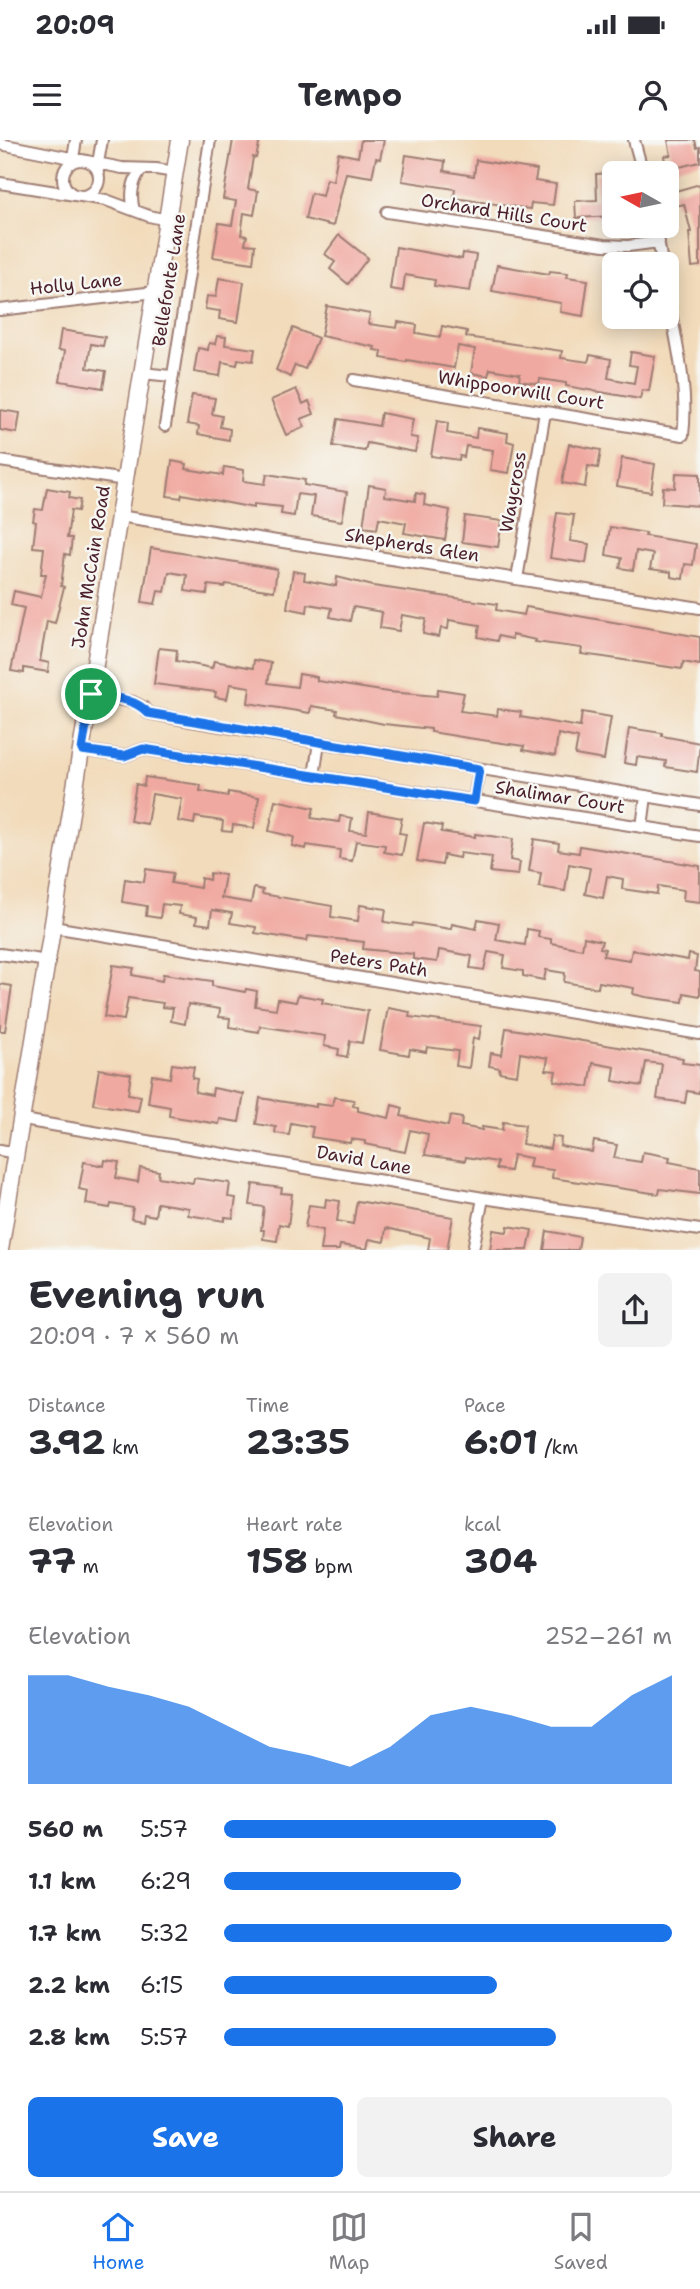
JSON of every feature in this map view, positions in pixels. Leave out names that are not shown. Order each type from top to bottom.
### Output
[{"type":"main road","name":"John McCain Road","points":[[0,1250],[8,1151],[23,1119],[180,140]]},
{"type":"street","points":[[76,140],[78,159]]},
{"type":"street","points":[[98,163],[102,140]]},
{"type":"street","name":"Bellefonte Lane","points":[[165,426],[210,140]]},
{"type":"street","points":[[634,140],[640,161]]},
{"type":"street","points":[[0,144],[98,163],[175,172]]},
{"type":"street","points":[[78,159],[64,172],[66,189],[76,195],[106,200],[167,220]]},
{"type":"street","points":[[0,183],[82,196],[92,192],[98,182],[97,170],[78,159]]},
{"type":"street","points":[[134,210],[132,196],[135,179],[142,169]]},
{"type":"street","name":"Orchard Hills Court","points":[[387,212],[604,245],[628,246],[659,242]]},
{"type":"street","points":[[658,238],[660,252]]},
{"type":"street","name":"Holly Lane","points":[[0,310],[155,292]]},
{"type":"street","name":"Whippoorwill Court","points":[[354,380],[683,435],[685,414],[673,329]]},
{"type":"street","points":[[142,373],[171,376]]},
{"type":"street","name":"Waycross","points":[[517,579],[545,412]]},
{"type":"street","points":[[0,461],[125,480]]},
{"type":"street","name":"Shepherds Glen","points":[[119,516],[700,608]]},
{"type":"street","name":"Shalimar Court","points":[[91,694],[133,702],[148,713],[700,805]]},
{"type":"street","points":[[314,776],[319,742]]},
{"type":"street","name":"Shalimar Court","points":[[82,750],[124,756],[143,749],[700,836]]},
{"type":"street","name":"Shalimar Court","points":[[474,801],[479,769]]},
{"type":"street","name":"Shalimar Court","points":[[642,827],[646,796]]},
{"type":"street","name":"Peters Path","points":[[53,927],[700,1034]]},
{"type":"street","points":[[0,954],[48,961]]},
{"type":"street","name":"David Lane","points":[[23,1119],[483,1198],[700,1230]]},
{"type":"street","points":[[473,1250],[483,1198]]},
{"type":"building","points":[[233,140],[260,140],[256,158],[253,157],[248,189],[258,191],[254,215],[244,213],[241,235],[247,236],[245,244],[255,245],[253,263],[213,257],[219,223],[232,225],[236,201],[223,199]]},
{"type":"building","points":[[361,140],[384,140],[372,177],[346,173],[333,226],[305,219],[311,193],[322,196],[326,179],[333,181],[338,153],[358,157]]},
{"type":"building","points":[[668,140],[695,140],[697,148],[700,147],[700,162],[679,167],[679,161],[665,161],[664,156],[671,155]]},
{"type":"building","points":[[406,155],[445,161],[444,171],[474,176],[476,160],[537,170],[535,181],[556,184],[553,205],[531,203],[530,209],[454,198],[455,189],[402,181]]},
{"type":"building","points":[[596,174],[602,174],[602,217],[576,218],[575,201],[597,200]]},
{"type":"building","points":[[700,184],[700,266],[692,267],[691,232],[684,204],[679,205],[679,190]]},
{"type":"building","points":[[339,235],[368,258],[348,284],[330,269],[335,262],[325,254]]},
{"type":"building","points":[[396,247],[462,259],[463,253],[476,255],[470,291],[434,286],[435,280],[405,275],[403,291],[390,289]]},
{"type":"building","points":[[497,265],[549,274],[550,271],[568,273],[567,277],[588,280],[583,316],[560,312],[561,303],[492,291]]},
{"type":"building","points":[[219,278],[244,282],[238,322],[219,319],[220,311],[205,309],[207,296],[216,297]]},
{"type":"building","points":[[327,306],[370,314],[368,324],[397,328],[398,322],[417,325],[416,333],[440,337],[442,326],[467,331],[466,337],[562,351],[561,358],[588,362],[590,355],[611,359],[608,378],[634,383],[637,366],[629,365],[631,352],[655,356],[649,391],[642,390],[640,399],[540,379],[539,384],[519,381],[520,374],[490,369],[488,376],[471,373],[475,349],[458,346],[454,368],[381,358],[382,351],[374,350],[375,347],[321,336]]},
{"type":"building","points":[[293,328],[318,338],[305,369],[295,365],[290,377],[276,370]]},
{"type":"building","points":[[61,330],[105,337],[103,346],[91,344],[87,368],[106,371],[103,388],[60,381],[65,351],[58,350]]},
{"type":"building","points":[[217,336],[226,337],[225,345],[255,349],[253,361],[238,359],[237,365],[222,362],[220,376],[194,372],[198,348],[208,350],[209,343],[215,344]]},
{"type":"building","points":[[296,389],[303,404],[309,401],[314,414],[301,419],[305,427],[286,435],[271,400]]},
{"type":"building","points":[[192,395],[215,398],[212,414],[222,416],[220,427],[230,429],[229,440],[198,434],[199,426],[187,424]]},
{"type":"building","points":[[0,410],[20,413],[17,433],[0,430]]},
{"type":"building","points":[[381,413],[413,419],[410,437],[418,438],[415,452],[367,443],[365,451],[333,446],[338,419],[379,426]]},
{"type":"building","points":[[437,421],[448,423],[447,433],[476,438],[477,428],[508,433],[507,441],[514,443],[509,473],[490,470],[493,450],[466,446],[464,457],[460,456],[459,460],[431,456]]},
{"type":"building","points":[[569,444],[601,450],[598,468],[588,466],[585,487],[562,483]]},
{"type":"building","points":[[622,458],[655,464],[651,492],[617,486]]},
{"type":"building","points":[[172,461],[187,464],[186,469],[223,475],[224,467],[244,470],[243,481],[265,484],[267,474],[305,480],[304,485],[347,492],[342,521],[311,516],[314,496],[297,494],[294,516],[281,514],[282,507],[254,504],[254,508],[182,494],[181,498],[167,496]]},
{"type":"building","points":[[676,473],[700,474],[700,506],[662,503],[663,487],[675,488]]},
{"type":"building","points":[[369,485],[386,488],[385,496],[415,501],[416,493],[425,495],[424,505],[450,510],[445,540],[404,533],[406,523],[379,518],[377,529],[363,527]]},
{"type":"building","points":[[47,488],[70,492],[69,498],[80,500],[78,511],[71,510],[67,538],[72,538],[70,555],[65,554],[61,586],[64,587],[55,623],[47,621],[40,661],[49,663],[48,672],[24,668],[24,673],[11,671],[24,608],[11,605],[14,591],[41,597],[46,574],[41,574],[44,548],[33,547],[36,522],[33,521],[35,509],[43,510]]},
{"type":"building","points":[[557,513],[574,515],[570,541],[589,544],[586,563],[550,558]]},
{"type":"building","points":[[465,516],[502,521],[498,547],[462,542]]},
{"type":"building","points":[[610,527],[696,544],[693,565],[685,564],[683,579],[671,577],[671,572],[650,569],[653,554],[636,551],[633,570],[620,568],[622,558],[606,555]]},
{"type":"building","points":[[151,548],[277,569],[274,591],[226,584],[225,587],[208,585],[207,594],[185,591],[187,575],[169,572],[165,592],[158,591],[155,604],[142,602]]},
{"type":"building","points":[[293,571],[305,573],[304,580],[336,586],[337,577],[373,586],[497,604],[496,610],[524,615],[526,607],[700,637],[700,665],[683,662],[682,669],[581,654],[582,648],[535,642],[536,640],[512,635],[512,639],[498,636],[497,641],[478,637],[480,625],[449,620],[448,629],[441,628],[439,637],[423,634],[426,619],[402,615],[399,631],[380,628],[382,612],[353,607],[350,621],[330,617],[332,608],[308,604],[307,612],[287,608]]},
{"type":"building","points":[[159,648],[177,650],[176,661],[212,668],[214,661],[253,668],[254,660],[271,663],[268,683],[297,687],[299,674],[317,677],[317,681],[388,692],[437,696],[438,689],[464,693],[460,711],[497,716],[498,709],[521,712],[520,717],[580,727],[582,712],[611,717],[604,760],[575,755],[578,738],[558,734],[555,756],[523,750],[524,746],[336,714],[337,710],[311,706],[310,713],[248,703],[250,687],[230,684],[227,699],[215,697],[216,692],[154,684]]},
{"type":"building","points":[[629,728],[700,743],[697,772],[665,767],[666,761],[637,757],[636,765],[624,763]]},
{"type":"building","points":[[145,777],[201,785],[200,791],[228,796],[228,792],[259,797],[254,828],[233,825],[232,832],[222,831],[223,821],[195,817],[194,824],[178,821],[182,799],[152,794],[147,824],[130,821],[136,784],[144,786]]},
{"type":"building","points":[[275,800],[314,808],[311,818],[339,822],[340,816],[352,818],[350,831],[366,833],[369,812],[402,818],[399,833],[406,834],[402,855],[384,852],[385,845],[356,841],[352,861],[339,859],[340,850],[307,845],[306,849],[292,846],[294,837],[269,831]]},
{"type":"building","points":[[424,823],[442,826],[441,832],[513,839],[510,860],[520,862],[518,875],[490,872],[492,857],[460,853],[459,858],[444,855],[442,865],[417,861]]},
{"type":"building","points":[[534,839],[559,843],[558,850],[579,853],[580,846],[700,866],[700,902],[683,900],[684,890],[658,886],[657,894],[622,889],[623,879],[607,876],[603,898],[585,894],[590,868],[569,864],[565,891],[539,887],[541,873],[529,871]]},
{"type":"building","points":[[146,869],[173,873],[171,883],[200,888],[201,878],[209,880],[210,873],[225,875],[221,898],[251,903],[254,888],[263,890],[262,894],[332,906],[331,917],[358,921],[360,905],[386,909],[384,922],[412,926],[413,923],[451,929],[452,924],[476,929],[478,919],[499,923],[496,940],[525,945],[527,929],[539,931],[538,937],[551,939],[551,943],[582,949],[584,937],[602,941],[600,948],[605,949],[603,956],[630,960],[632,950],[688,960],[689,954],[697,956],[695,971],[700,972],[700,996],[684,993],[683,1002],[646,997],[633,994],[634,988],[599,982],[598,988],[564,982],[565,973],[546,970],[544,980],[523,976],[523,971],[503,968],[505,955],[488,952],[484,970],[470,968],[472,956],[439,950],[437,962],[413,959],[413,954],[363,949],[364,942],[308,936],[307,941],[255,933],[256,927],[230,923],[232,913],[212,910],[210,925],[196,923],[197,917],[179,914],[180,906],[162,904],[160,918],[146,916],[147,906],[122,902],[125,879],[144,882]]},
{"type":"building","points":[[113,965],[134,968],[132,975],[162,981],[163,974],[212,981],[212,986],[245,992],[246,989],[257,991],[255,1006],[276,1009],[278,999],[296,1002],[298,995],[323,999],[322,1003],[368,1011],[362,1043],[350,1041],[347,1057],[338,1055],[339,1049],[324,1046],[325,1036],[260,1026],[259,1032],[229,1027],[230,1018],[219,1017],[220,1009],[188,1004],[185,1024],[171,1021],[173,1008],[162,1007],[163,1003],[128,998],[124,1020],[104,1017]]},
{"type":"building","points":[[0,984],[12,986],[5,1031],[0,1031]]},
{"type":"building","points":[[388,1008],[410,1012],[409,1017],[481,1026],[479,1039],[473,1038],[469,1068],[456,1066],[458,1051],[427,1047],[426,1052],[410,1049],[409,1055],[380,1050]]},
{"type":"building","points":[[506,1028],[683,1058],[682,1063],[700,1065],[699,1093],[687,1091],[685,1103],[657,1099],[662,1064],[646,1062],[642,1086],[613,1081],[615,1067],[593,1063],[589,1087],[554,1081],[556,1071],[546,1070],[548,1058],[520,1053],[517,1075],[499,1072],[500,1068],[489,1066],[491,1053],[502,1055]]},
{"type":"building","points":[[172,1064],[194,1067],[192,1078],[197,1079],[195,1092],[212,1095],[213,1088],[244,1094],[239,1122],[220,1119],[219,1124],[169,1116],[170,1107],[148,1103],[152,1075],[170,1078]]},
{"type":"building","points":[[99,1069],[131,1074],[128,1094],[141,1096],[138,1111],[93,1104]]},
{"type":"building","points":[[334,1097],[354,1100],[353,1106],[358,1107],[358,1111],[389,1118],[392,1105],[403,1108],[401,1116],[448,1126],[450,1116],[462,1118],[461,1126],[482,1130],[482,1127],[502,1130],[503,1122],[525,1125],[522,1144],[550,1149],[552,1136],[561,1138],[560,1146],[592,1152],[594,1141],[617,1145],[614,1158],[641,1162],[643,1152],[670,1157],[669,1162],[700,1168],[700,1194],[660,1189],[659,1194],[552,1178],[553,1170],[529,1167],[531,1158],[513,1155],[510,1171],[496,1169],[497,1162],[466,1157],[465,1161],[425,1155],[428,1134],[410,1130],[405,1152],[365,1144],[365,1141],[351,1139],[350,1143],[311,1137],[313,1127],[291,1123],[289,1135],[275,1133],[276,1127],[256,1124],[260,1098],[316,1107],[316,1104],[332,1106]]},
{"type":"building","points":[[105,1160],[119,1162],[116,1178],[138,1182],[140,1168],[159,1171],[158,1177],[193,1183],[194,1178],[230,1183],[228,1197],[236,1198],[233,1218],[225,1217],[225,1221],[188,1215],[189,1208],[157,1203],[155,1216],[144,1214],[143,1221],[131,1219],[133,1208],[111,1204],[110,1208],[86,1204],[88,1191],[79,1189],[84,1162],[104,1166]]},
{"type":"building","points":[[253,1184],[282,1188],[281,1193],[292,1194],[288,1226],[279,1224],[277,1241],[263,1239],[264,1230],[261,1230],[264,1207],[250,1205]]},
{"type":"building","points":[[326,1199],[340,1201],[337,1221],[353,1224],[357,1201],[453,1217],[447,1250],[428,1250],[430,1238],[386,1228],[384,1242],[369,1239],[367,1249],[340,1245],[339,1250],[320,1250],[323,1230],[305,1227],[309,1205],[325,1207]]},
{"type":"building","points":[[508,1226],[532,1230],[528,1250],[490,1250],[493,1230],[507,1232]]},
{"type":"building","points":[[547,1231],[580,1237],[578,1250],[544,1250]]},
{"type":"route","points":[[91,694],[133,702],[148,713],[479,769],[474,801],[143,749],[124,756],[82,750],[91,694]]}]
